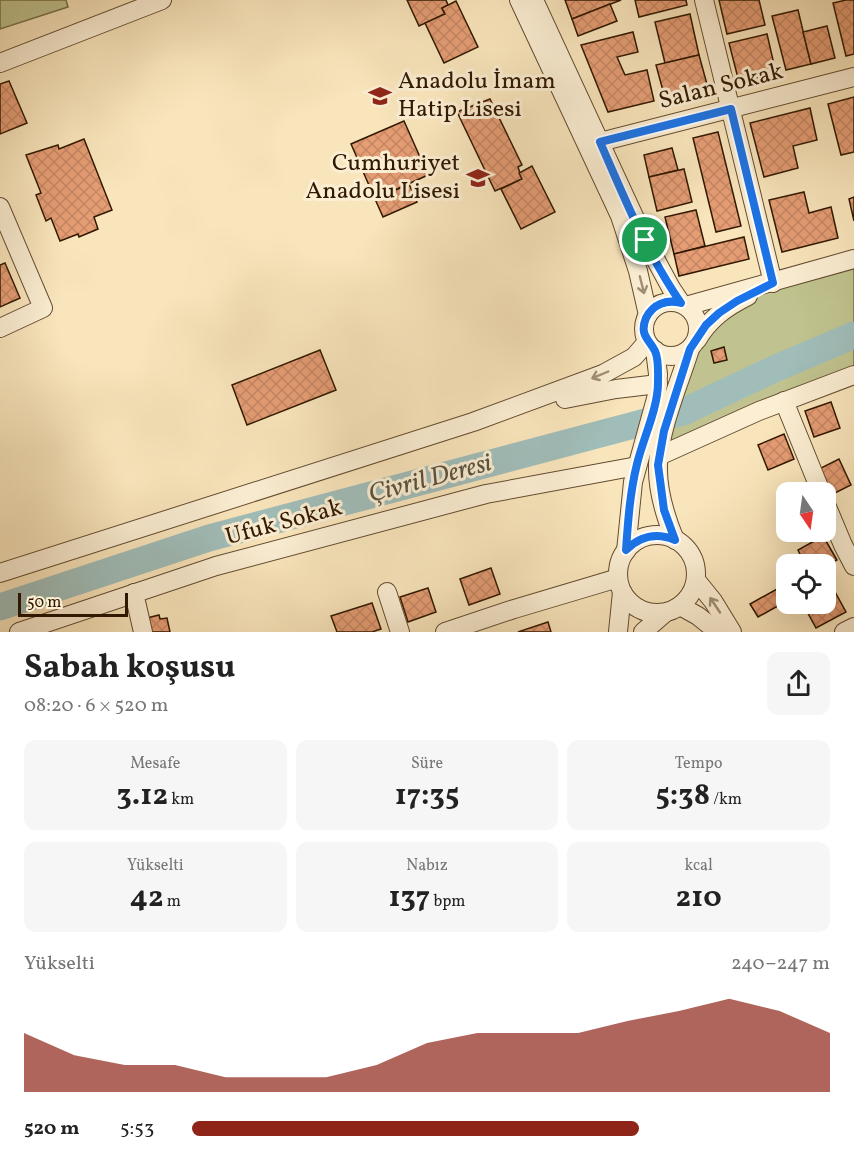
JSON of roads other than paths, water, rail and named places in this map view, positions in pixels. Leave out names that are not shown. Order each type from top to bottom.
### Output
[{"type":"street","points":[[0,63],[162,0]]},
{"type":"street","points":[[519,0],[620,216],[638,271],[648,315],[644,332],[651,346],[663,393]]},
{"type":"street","points":[[534,0],[645,240],[671,288],[697,318],[699,329],[694,344],[681,354],[670,356],[651,346]]},
{"type":"street","points":[[704,0],[773,283]]},
{"type":"street","name":"Salan Sokak","points":[[600,142],[854,77]]},
{"type":"street","points":[[0,207],[43,308],[0,328]]},
{"type":"street","points":[[648,315],[659,304],[670,302],[684,304],[773,283],[854,259]]},
{"type":"street","points":[[626,550],[637,466],[655,431],[663,393],[706,325],[737,301],[773,283]]},
{"type":"street","points":[[0,573],[188,511],[474,422],[612,370],[651,346]]},
{"type":"street","points":[[659,456],[784,401],[854,375]]},
{"type":"street","points":[[474,422],[587,394],[663,393]]},
{"type":"street","points":[[784,401],[817,482]]},
{"type":"street","points":[[655,431],[661,493],[675,540]]},
{"type":"street","name":"Ufuk Sokak","points":[[19,632],[216,566],[486,494],[637,466]]},
{"type":"street","points":[[836,526],[854,566]]},
{"type":"street","points":[[618,632],[619,563],[626,550],[636,541],[649,536],[662,536],[675,540],[690,553],[695,566],[696,580],[691,594],[643,632]]},
{"type":"street","points":[[696,580],[713,601],[732,632]]},
{"type":"street","points":[[620,585],[636,608],[650,613],[673,609],[698,616],[718,632]]},
{"type":"street","points":[[445,632],[550,597],[620,585]]},
{"type":"street","points":[[387,592],[400,632]]},
{"type":"street","points":[[134,593],[143,632]]},
{"type":"street","points":[[844,632],[854,627]]},
{"type":"waterway","name":"Çivril Deresi","points":[[0,607],[209,538],[683,412],[854,335]]},
{"type":"place","name":"Anadolu İmam Hatip Lisesi","points":[[380,96]]},
{"type":"place","name":"Cumhuriyet Anadolu Lisesi","points":[[478,178]]}]
